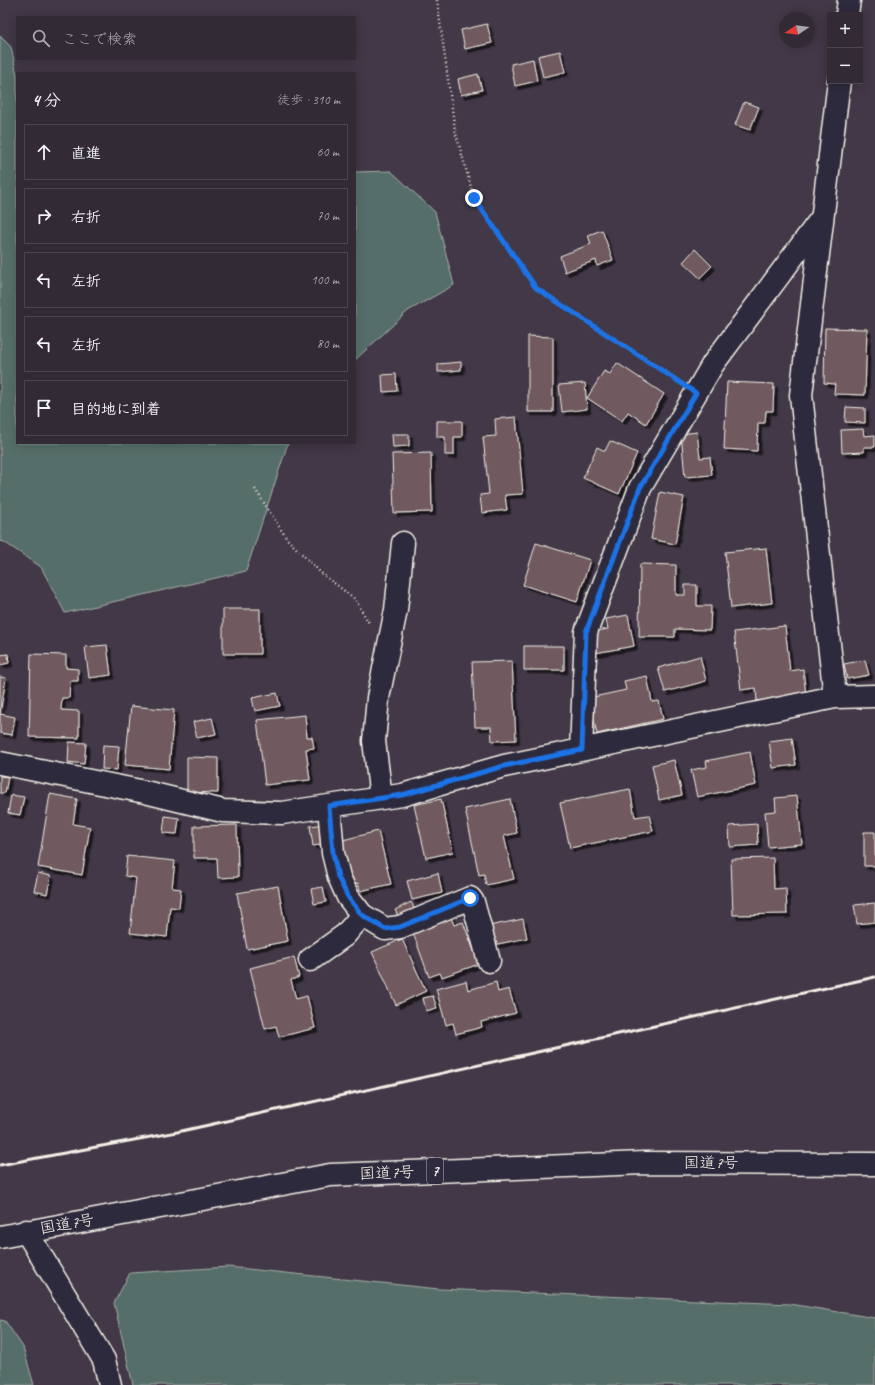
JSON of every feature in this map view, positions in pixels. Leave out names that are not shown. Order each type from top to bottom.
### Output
[{"type":"main road","points":[[847,12],[849,0]]},
{"type":"main road","points":[[836,697],[801,396],[839,84]]},
{"type":"main road","points":[[582,750],[586,632],[640,488],[713,364],[822,217]]},
{"type":"main road","points":[[381,798],[374,741],[378,698],[396,610],[402,543]]},
{"type":"main road","points":[[0,763],[145,792],[223,811],[282,813],[402,795],[504,766],[836,697],[875,696]]},
{"type":"main road","points":[[329,806],[333,853],[338,877],[348,897],[362,915],[385,929],[400,927],[470,898],[473,902],[489,961]]},
{"type":"main road","points":[[310,960],[345,935],[362,915]]},
{"type":"main road","name":"国道7号","points":[[0,1237],[330,1175],[644,1163],[875,1164]]},
{"type":"main road","points":[[26,1231],[104,1360],[110,1385]]},
{"type":"path","points":[[437,0],[455,130],[474,198],[536,288],[696,393]]},
{"type":"path","points":[[255,488],[287,539],[321,574],[355,599],[387,655]]},
{"type":"green space","points":[[0,36],[11,47],[16,72],[16,444],[288,444],[246,571],[65,613],[41,567],[4,542],[0,541]]},
{"type":"green space","points":[[391,171],[435,212],[454,285],[408,311],[356,359],[356,172]]},
{"type":"green space","points":[[228,1267],[439,1289],[790,1304],[875,1318],[875,1385],[133,1385],[114,1303],[130,1273]]},
{"type":"green space","points":[[0,1320],[5,1321],[23,1347],[34,1385],[0,1385]]},
{"type":"building","points":[[487,24],[492,43],[465,49],[461,30]]},
{"type":"building","points":[[560,51],[565,72],[543,77],[538,56]]},
{"type":"building","points":[[533,59],[537,81],[515,86],[511,64]]},
{"type":"building","points":[[478,74],[482,90],[461,95],[458,79]]},
{"type":"building","points":[[744,102],[759,107],[750,130],[735,125]]},
{"type":"building","points":[[602,230],[613,260],[597,266],[596,260],[565,272],[560,256],[591,244],[588,235]]},
{"type":"building","points":[[695,249],[712,266],[700,278],[683,262]]},
{"type":"building","points":[[825,328],[867,329],[865,395],[834,394],[835,384],[824,383]]},
{"type":"building","points":[[528,336],[553,337],[553,412],[528,412]]},
{"type":"building","points":[[461,362],[461,370],[438,372],[438,364]]},
{"type":"building","points":[[617,363],[664,394],[646,424],[628,412],[622,421],[587,398],[604,371],[610,374]]},
{"type":"building","points":[[396,374],[397,391],[383,392],[382,375]]},
{"type":"building","points":[[727,382],[774,384],[773,411],[766,411],[765,423],[758,423],[757,451],[724,449]]},
{"type":"building","points":[[585,383],[587,409],[562,412],[559,385]]},
{"type":"building","points":[[846,407],[865,408],[865,423],[845,422]]},
{"type":"building","points":[[516,417],[523,494],[505,495],[507,510],[482,513],[480,495],[489,494],[483,437],[496,436],[495,419]]},
{"type":"building","points":[[437,421],[462,421],[462,437],[454,437],[454,455],[445,455],[445,437],[437,437]]},
{"type":"building","points":[[863,429],[864,436],[875,435],[875,447],[864,447],[864,452],[842,453],[841,430]]},
{"type":"building","points":[[697,432],[700,458],[710,457],[712,475],[685,477],[681,434]]},
{"type":"building","points":[[392,434],[409,434],[409,446],[393,447]]},
{"type":"building","points":[[610,441],[637,453],[619,494],[583,478],[597,447],[605,451]]},
{"type":"building","points":[[431,453],[432,512],[394,513],[392,454]]},
{"type":"building","points":[[660,492],[684,497],[675,544],[651,539]]},
{"type":"building","points":[[536,543],[590,560],[577,602],[523,585]]},
{"type":"building","points":[[766,548],[772,603],[731,608],[725,552]]},
{"type":"building","points":[[640,564],[676,565],[676,595],[685,595],[685,585],[697,585],[697,606],[711,606],[710,630],[675,629],[675,637],[639,637]]},
{"type":"building","points":[[223,609],[260,609],[260,654],[223,654]]},
{"type":"building","points":[[628,615],[634,646],[595,653],[591,632],[608,629],[606,619]]},
{"type":"building","points":[[785,626],[790,671],[803,669],[806,695],[757,701],[756,688],[741,690],[734,632]]},
{"type":"building","points":[[107,645],[111,675],[89,678],[85,647]]},
{"type":"building","points":[[524,646],[564,646],[564,670],[524,670]]},
{"type":"building","points":[[8,654],[9,663],[0,665],[0,655]]},
{"type":"building","points":[[31,654],[66,655],[66,668],[78,669],[78,681],[70,681],[69,698],[62,698],[61,710],[79,711],[79,738],[29,737]]},
{"type":"building","points":[[700,656],[706,681],[665,692],[658,668]]},
{"type":"building","points":[[865,660],[869,675],[847,679],[844,664]]},
{"type":"building","points":[[512,661],[516,740],[492,741],[491,727],[475,727],[472,662]]},
{"type":"building","points":[[647,676],[652,702],[659,701],[663,719],[597,734],[589,698],[626,690],[624,681]]},
{"type":"building","points":[[0,677],[6,678],[0,714]]},
{"type":"building","points":[[277,693],[280,706],[255,711],[252,698]]},
{"type":"building","points":[[131,706],[174,710],[169,769],[125,765]]},
{"type":"building","points":[[0,714],[15,717],[12,735],[0,733]]},
{"type":"building","points":[[305,715],[307,737],[312,737],[314,748],[306,749],[310,780],[265,785],[257,720]]},
{"type":"building","points":[[212,718],[216,734],[197,738],[193,722]]},
{"type":"building","points":[[792,738],[796,765],[773,768],[769,741]]},
{"type":"building","points":[[69,742],[86,743],[84,764],[68,762]]},
{"type":"building","points":[[103,745],[119,746],[117,770],[102,769]]},
{"type":"building","points":[[750,752],[756,785],[697,797],[691,770],[707,767],[706,761]]},
{"type":"building","points":[[187,757],[218,758],[218,793],[187,792]]},
{"type":"building","points":[[674,760],[682,795],[659,800],[652,765]]},
{"type":"building","points":[[0,776],[8,777],[5,793],[0,793]]},
{"type":"building","points":[[630,789],[635,817],[649,815],[653,831],[570,848],[560,803]]},
{"type":"building","points":[[50,794],[77,799],[73,824],[90,827],[82,875],[38,867]]},
{"type":"building","points":[[11,795],[24,797],[20,815],[8,813]]},
{"type":"building","points":[[797,796],[802,844],[768,847],[765,812],[776,811],[775,798]]},
{"type":"building","points":[[441,799],[453,852],[426,858],[414,805]]},
{"type":"building","points":[[510,799],[517,833],[504,836],[514,879],[486,885],[484,874],[479,875],[465,809]]},
{"type":"building","points":[[165,816],[179,818],[177,834],[163,833]]},
{"type":"building","points":[[324,824],[326,844],[313,846],[310,826]]},
{"type":"building","points":[[757,824],[758,845],[730,847],[729,826]]},
{"type":"building","points":[[237,825],[238,877],[218,878],[217,858],[194,858],[194,826]]},
{"type":"building","points":[[378,831],[391,884],[360,891],[358,883],[350,885],[339,841]]},
{"type":"building","points":[[864,832],[875,832],[875,866],[864,866]]},
{"type":"building","points":[[127,856],[175,861],[172,888],[181,889],[179,908],[170,907],[167,937],[130,933],[136,878],[125,876]]},
{"type":"building","points":[[773,858],[774,889],[786,888],[787,914],[733,915],[731,859]]},
{"type":"building","points":[[38,873],[51,876],[47,894],[34,891]]},
{"type":"building","points":[[438,873],[442,893],[412,900],[407,881]]},
{"type":"building","points":[[278,886],[288,941],[247,949],[237,893]]},
{"type":"building","points":[[323,887],[326,902],[314,904],[311,889]]},
{"type":"building","points":[[411,902],[417,913],[401,922],[395,910]]},
{"type":"building","points":[[875,903],[875,922],[857,924],[854,905]]},
{"type":"building","points":[[450,915],[454,925],[463,922],[479,964],[442,977],[440,973],[429,977],[412,930]]},
{"type":"building","points":[[523,919],[527,938],[493,945],[489,926]]},
{"type":"building","points":[[402,939],[426,991],[396,1005],[372,952]]},
{"type":"building","points":[[294,957],[299,977],[291,980],[296,999],[307,996],[315,1028],[279,1037],[276,1026],[265,1029],[250,968]]},
{"type":"building","points":[[466,981],[468,990],[496,982],[498,992],[509,989],[516,1013],[481,1022],[482,1027],[456,1034],[453,1023],[446,1025],[436,989]]},
{"type":"building","points":[[433,996],[437,1008],[426,1011],[423,998]]},
{"type":"railway","points":[[0,1165],[177,1132],[875,977]]},
{"type":"route","points":[[470,898],[400,927],[385,929],[362,915],[348,897],[338,877],[333,853],[329,806],[402,795],[504,766],[582,750],[586,632],[640,488],[696,393],[536,288],[474,198]]}]
